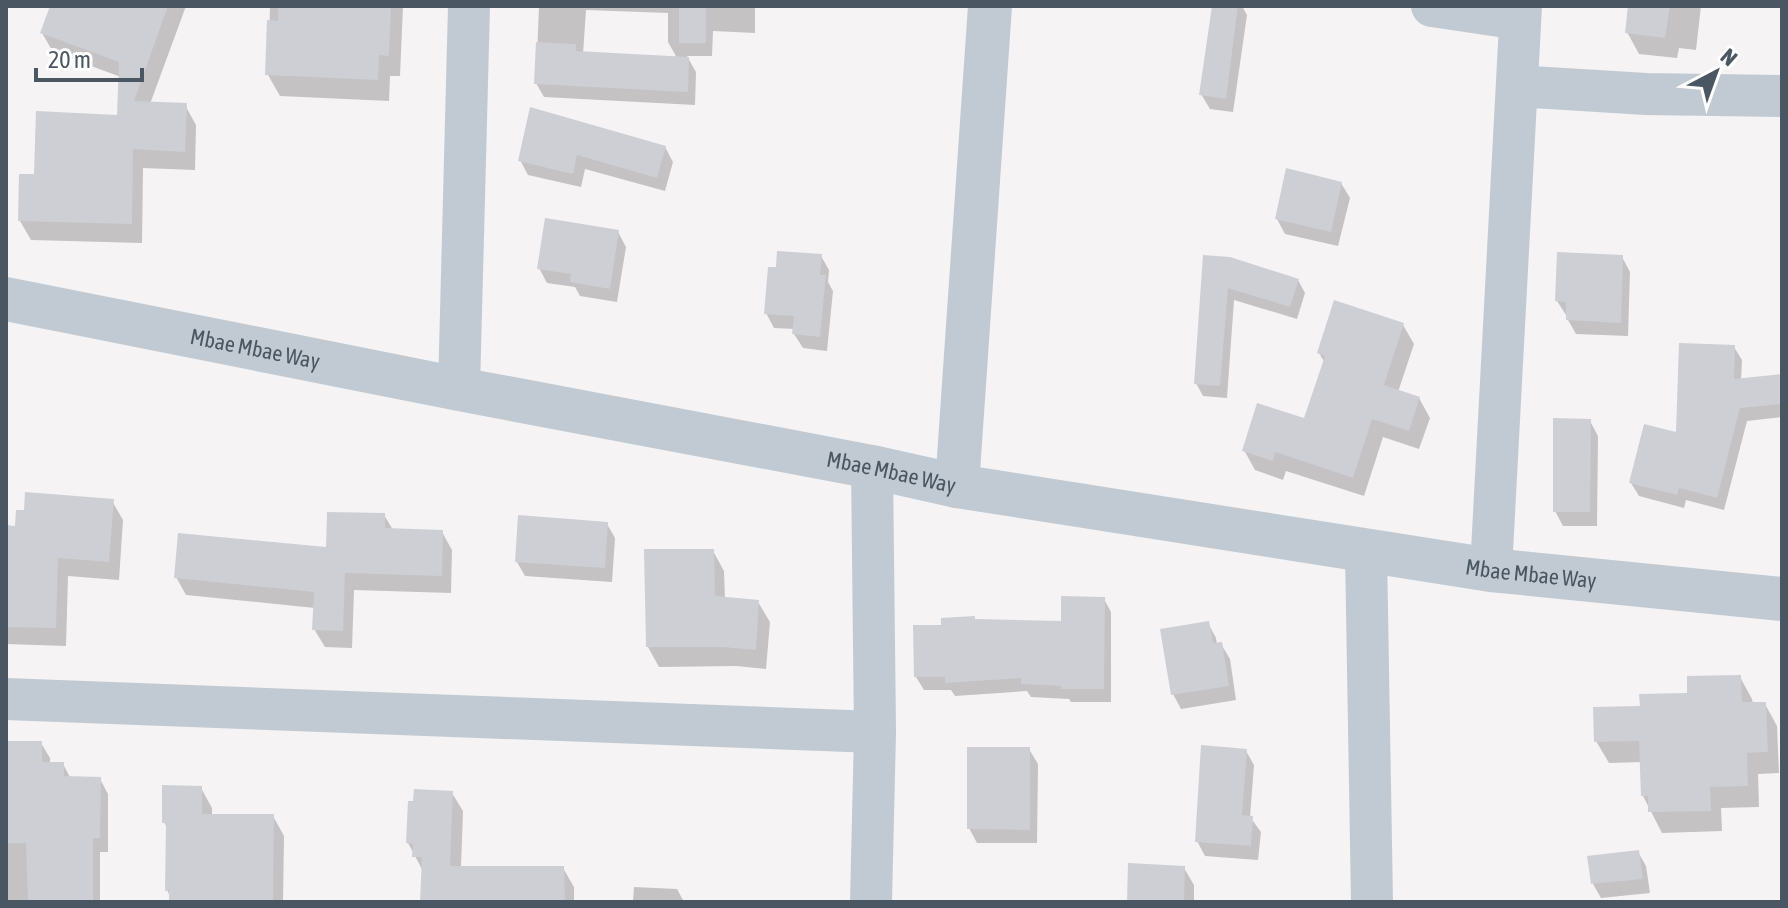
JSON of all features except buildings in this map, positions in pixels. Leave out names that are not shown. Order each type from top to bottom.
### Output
[{"type":"street","points":[[459,389],[469,6]]},
{"type":"street","points":[[957,486],[990,6]]},
{"type":"street","points":[[1432,6],[1520,12],[1491,570]]},
{"type":"street","points":[[1517,86],[1646,94],[1782,96]]},
{"type":"street","name":"Mbae Mbae Way","points":[[6,299],[957,486],[1491,570],[1782,599]]},
{"type":"street","points":[[871,902],[875,732],[872,467]]},
{"type":"street","points":[[1366,551],[1372,902]]},
{"type":"street","points":[[6,699],[875,732]]}]
